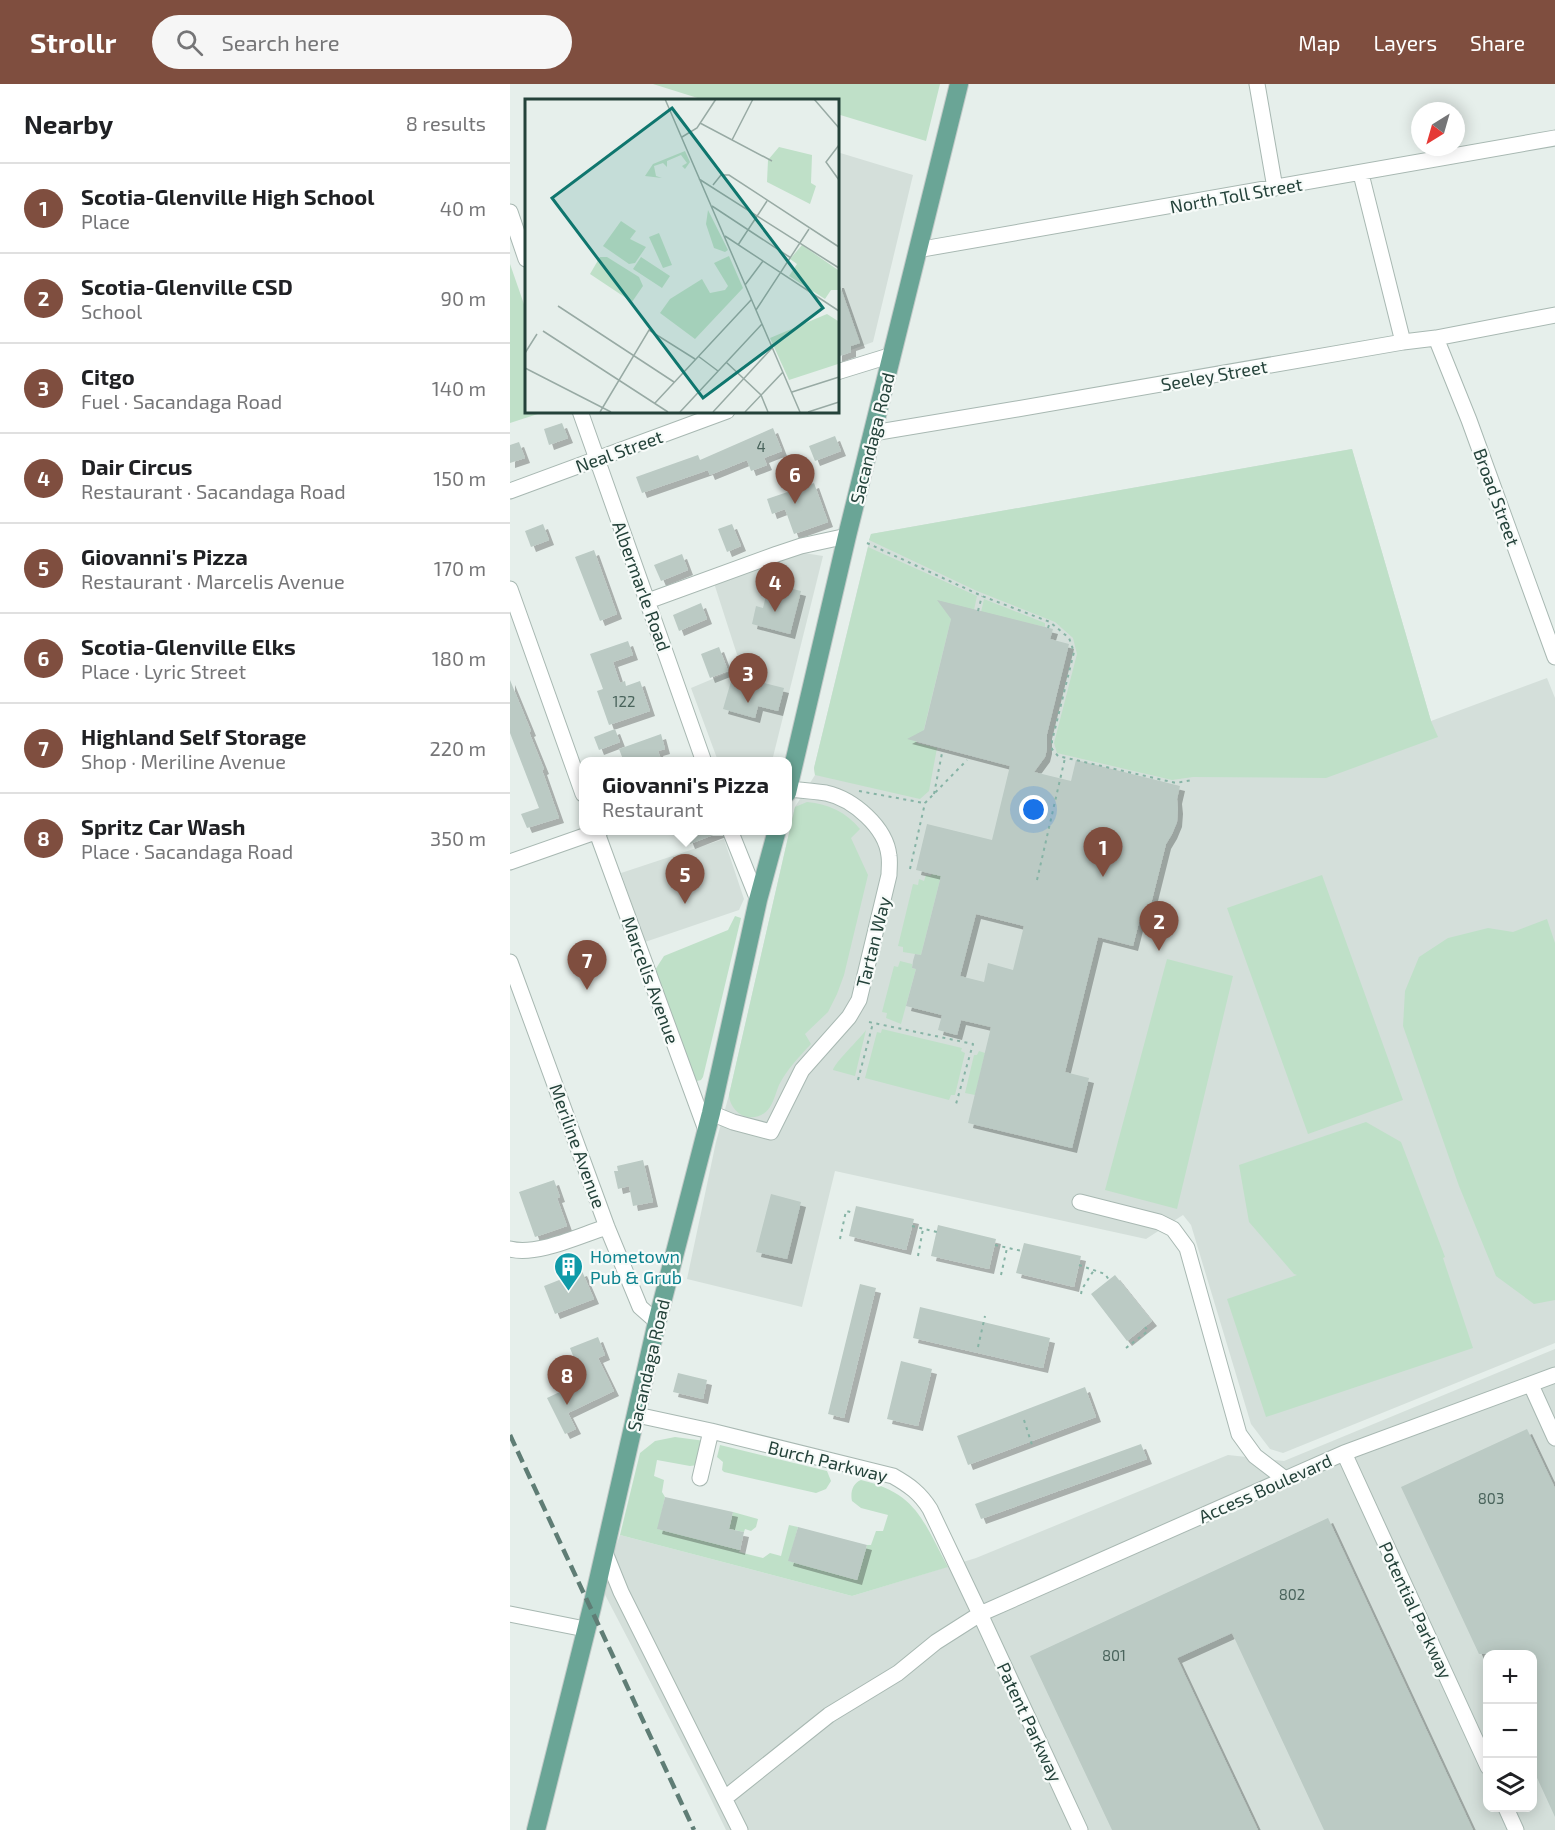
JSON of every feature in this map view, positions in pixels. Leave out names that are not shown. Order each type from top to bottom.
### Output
[{"type":"main road","name":"Sacandaga Road","points":[[792,774],[847,536],[959,84]]},
{"type":"main road","name":"Sacandaga Road","points":[[536,1830],[637,1415],[657,1322],[708,1122],[758,900],[776,835]]},
{"type":"street","points":[[1257,84],[1275,188]]},
{"type":"street","name":"North Toll Street","points":[[917,250],[1361,174],[1555,138]]},
{"type":"street","points":[[1361,174],[1403,342]]},
{"type":"street","points":[[510,212],[525,256]]},
{"type":"street","name":"Seeley Street","points":[[873,433],[1437,338],[1555,315]]},
{"type":"street","name":"Broad Street","points":[[1437,338],[1555,657]]},
{"type":"street","points":[[838,372],[892,355]]},
{"type":"street","name":"Albermarle Road","points":[[580,412],[702,757]]},
{"type":"street","name":"Neal Street","points":[[510,491],[708,414]]},
{"type":"street","points":[[648,601],[801,546],[847,536]]},
{"type":"street","points":[[510,589],[579,783]]},
{"type":"street","name":"Tartan Way","points":[[708,1122],[733,1122],[771,1132],[802,1070],[849,1017],[859,1000],[889,875],[889,854],[871,820],[852,803],[826,793],[792,791]]},
{"type":"street","points":[[510,862],[587,835]]},
{"type":"street","name":"Marcelis Avenue","points":[[600,835],[708,1122]]},
{"type":"street","points":[[732,835],[758,900]]},
{"type":"street","name":"Meriline Avenue","points":[[510,962],[607,1227],[640,1307],[657,1322]]},
{"type":"street","points":[[1080,1202],[1159,1222],[1173,1229],[1178,1235],[1187,1248],[1239,1434],[1255,1456],[1285,1479]]},
{"type":"street","points":[[510,1249],[534,1250],[607,1227]]},
{"type":"street","name":"Access Boulevard","points":[[725,1798],[830,1714],[898,1673],[936,1642],[980,1614],[1344,1453],[1555,1375]]},
{"type":"street","points":[[1531,1385],[1555,1438]]},
{"type":"street","name":"Burch Parkway","points":[[637,1415],[893,1476],[908,1484],[921,1495],[930,1509],[980,1614]]},
{"type":"street","points":[[700,1478],[711,1431]]},
{"type":"street","name":"Potential Parkway","points":[[1344,1453],[1484,1758]]},
{"type":"street","points":[[604,1550],[621,1592],[740,1830]]},
{"type":"street","points":[[510,1614],[585,1629]]},
{"type":"street","name":"Patent Parkway","points":[[980,1614],[1080,1830]]},
{"type":"street","points":[[1508,1812],[1516,1830]]},
{"type":"path","points":[[867,543],[982,596],[1050,622],[1069,638],[1074,652],[1052,741],[1052,749],[1058,756],[1176,783],[1192,780]]},
{"type":"path","points":[[978,611],[982,596]]},
{"type":"path","points":[[1048,628],[1050,622]]},
{"type":"path","points":[[934,794],[942,753]]},
{"type":"path","points":[[1037,880],[1065,758]]},
{"type":"path","points":[[910,869],[925,803],[967,760]]},
{"type":"path","points":[[856,790],[925,803]]},
{"type":"path","points":[[858,1080],[871,1022],[973,1044],[956,1104]]},
{"type":"path","points":[[840,1239],[846,1211],[854,1213]]},
{"type":"path","points":[[912,1226],[937,1232]]},
{"type":"path","points":[[918,1256],[923,1229]]},
{"type":"path","points":[[995,1245],[1022,1251]]},
{"type":"path","points":[[1001,1275],[1006,1248]]},
{"type":"path","points":[[1079,1265],[1105,1274],[1109,1280]]},
{"type":"path","points":[[1081,1294],[1094,1270]]},
{"type":"path","points":[[978,1347],[985,1316]]},
{"type":"path","points":[[1126,1348],[1148,1331],[1145,1327]]},
{"type":"path","points":[[1024,1420],[1032,1445]]},
{"type":"shaded area","points":[[838,152],[913,175],[873,342],[838,355]]},
{"type":"shaded area","points":[[1352,449],[1431,721],[1547,678],[1555,698],[1555,1343],[1283,1453],[1270,1449],[1251,1424],[1191,1225],[1183,1215],[1146,1239],[835,1171],[802,1307],[687,1279],[716,1142],[729,1095],[789,835],[792,835],[795,807],[815,775],[814,768],[871,534]]},
{"type":"shaded area","points":[[804,553],[823,556],[773,757],[717,757],[691,688],[741,667],[714,583]]},
{"type":"shaded area","points":[[724,839],[744,899],[739,910],[645,942],[621,873]]},
{"type":"shaded area","points":[[1555,1349],[1555,1830],[726,1830],[601,1587],[620,1535],[852,1596],[976,1558],[1228,1455],[1284,1461]]},
{"type":"green space","points":[[653,84],[940,84],[926,141],[838,114],[838,99],[701,99]]},
{"type":"green space","points":[[510,264],[525,307],[525,412],[544,412],[510,423]]},
{"type":"green space","points":[[1352,449],[1431,721],[1438,737],[1326,778],[1193,777],[1172,780],[1057,753],[1054,743],[1077,654],[1073,638],[1055,622],[977,591],[869,540],[871,534]]},
{"type":"green space","points":[[868,547],[977,596],[974,610],[945,608],[947,613],[952,615],[923,733],[915,740],[917,743],[937,748],[929,791],[920,799],[815,775],[814,768]]},
{"type":"green space","points":[[984,599],[1045,623],[1045,627],[981,612]]},
{"type":"green space","points":[[807,802],[823,805],[849,818],[860,829],[851,838],[868,875],[844,975],[828,1012],[805,1034],[811,1044],[793,1063],[779,1085],[770,1107],[758,1116],[745,1116],[734,1109],[729,1095],[789,835],[792,835],[795,807]]},
{"type":"green space","points":[[926,875],[941,876],[921,955],[903,952],[903,947],[898,946],[913,884],[918,885],[919,879],[924,881]]},
{"type":"green space","points":[[1322,875],[1403,1100],[1308,1134],[1227,908]]},
{"type":"green space","points":[[735,916],[741,918],[703,1077],[697,1081],[655,970],[664,956],[728,930]]},
{"type":"green space","points":[[1547,919],[1555,943],[1555,1300],[1534,1304],[1496,1276],[1459,1186],[1403,1026],[1405,991],[1419,957],[1448,938],[1488,928],[1513,932]]},
{"type":"green space","points":[[1167,959],[1233,976],[1177,1209],[1105,1190]]},
{"type":"green space","points":[[900,961],[912,964],[912,968],[916,969],[901,1024],[886,1018],[887,1013],[882,1012],[894,966],[898,967]]},
{"type":"green space","points":[[882,1029],[962,1048],[961,1051],[965,1053],[955,1095],[951,1095],[949,1100],[865,1078],[877,1032],[881,1033]]},
{"type":"green space","points":[[866,1030],[855,1076],[833,1070],[838,1062]]},
{"type":"green space","points":[[979,1051],[985,1053],[975,1095],[965,1093],[974,1055],[977,1055]]},
{"type":"green space","points":[[1366,1122],[1401,1142],[1445,1257],[1443,1258],[1473,1348],[1266,1417],[1227,1299],[1297,1275],[1249,1222],[1239,1165]]},
{"type":"green space","points":[[675,1437],[705,1441],[698,1465],[690,1466],[657,1460],[654,1476],[664,1480],[662,1492],[665,1497],[658,1529],[763,1558],[770,1553],[781,1556],[789,1525],[798,1527],[789,1561],[857,1580],[867,1545],[871,1545],[876,1531],[883,1531],[888,1515],[861,1508],[852,1501],[853,1488],[861,1480],[880,1486],[907,1501],[924,1523],[948,1567],[852,1596],[620,1535],[640,1453],[655,1441]]},
{"type":"green space","points":[[720,1445],[827,1471],[831,1481],[826,1489],[816,1493],[724,1472],[723,1462],[717,1457]]},
{"type":"green space","points":[[733,1512],[758,1519],[756,1527],[751,1531],[745,1529],[744,1532],[729,1529]]},
{"type":"building","points":[[838,283],[860,343],[851,346],[851,352],[838,357]]},
{"type":"building","points":[[562,423],[568,438],[549,445],[544,429]]},
{"type":"building","points":[[773,428],[782,451],[764,458],[767,465],[751,471],[747,460],[710,475],[708,470],[642,493],[636,477],[698,455],[700,460]]},
{"type":"building","points":[[835,436],[841,451],[815,461],[809,446]]},
{"type":"building","points":[[519,442],[525,458],[510,463],[510,445]]},
{"type":"building","points":[[814,483],[828,522],[794,534],[785,509],[772,514],[767,499]]},
{"type":"building","points":[[543,524],[549,540],[531,547],[525,531]]},
{"type":"building","points":[[732,524],[741,546],[727,552],[718,529]]},
{"type":"building","points":[[594,550],[617,614],[600,621],[575,557]]},
{"type":"building","points":[[682,554],[688,570],[661,581],[654,565]]},
{"type":"building","points":[[769,583],[801,591],[790,634],[752,624],[756,606],[763,608]]},
{"type":"building","points":[[937,600],[1053,629],[1050,639],[1069,644],[1047,734],[1045,757],[1034,772],[1071,781],[1076,760],[1180,786],[1177,799],[1177,822],[1166,844],[1147,920],[1140,918],[1133,946],[1098,937],[1065,1072],[1089,1078],[1072,1148],[968,1123],[991,1027],[961,1020],[957,1035],[938,1030],[942,1015],[906,1006],[916,969],[912,968],[913,961],[915,954],[921,955],[941,876],[916,870],[927,824],[992,840],[1010,766],[907,739],[924,730],[951,619]],"holes":[[[976,914],[1024,926],[1013,970],[988,963],[984,982],[960,976]]]},
{"type":"building","points":[[701,603],[707,619],[679,631],[673,615]]},
{"type":"building","points":[[628,641],[633,655],[613,662],[620,683],[625,681],[626,686],[640,681],[650,711],[609,725],[597,691],[603,689],[590,654]]},
{"type":"building","points":[[719,647],[728,671],[710,678],[701,654]]},
{"type":"building","points":[[734,671],[784,688],[778,711],[758,706],[755,718],[723,709]]},
{"type":"building","points":[[510,680],[531,731],[529,732],[544,769],[542,770],[559,818],[527,828],[521,814],[539,808],[510,733]]},
{"type":"building","points":[[615,729],[620,742],[599,750],[594,737]]},
{"type":"building","points":[[661,734],[665,749],[658,751],[660,757],[622,757],[619,749]]},
{"type":"building","points":[[687,835],[713,835],[690,844]]},
{"type":"building","points":[[643,1160],[653,1202],[633,1206],[629,1186],[618,1189],[614,1171],[618,1171],[617,1166]]},
{"type":"building","points":[[554,1180],[560,1197],[557,1198],[567,1226],[535,1237],[519,1192]]},
{"type":"building","points":[[771,1194],[801,1202],[787,1259],[756,1252]]},
{"type":"building","points":[[856,1206],[914,1219],[906,1250],[849,1236]]},
{"type":"building","points":[[938,1225],[996,1239],[989,1269],[931,1256]]},
{"type":"building","points":[[1024,1243],[1081,1256],[1074,1287],[1016,1273]]},
{"type":"building","name":"Hometown Pub & Grub","points":[[582,1271],[594,1299],[555,1314],[544,1286]]},
{"type":"building","points":[[1115,1275],[1152,1321],[1127,1341],[1091,1294]]},
{"type":"building","points":[[860,1284],[876,1288],[844,1418],[828,1414]]},
{"type":"building","points":[[920,1307],[1050,1338],[1043,1368],[913,1338]]},
{"type":"building","points":[[598,1337],[605,1355],[598,1358],[614,1391],[568,1413],[576,1429],[565,1434],[547,1398],[583,1381],[570,1348]]},
{"type":"building","points":[[901,1361],[932,1369],[918,1426],[887,1419]]},
{"type":"building","points":[[678,1373],[707,1380],[703,1399],[673,1392]]},
{"type":"building","points":[[1085,1387],[1096,1417],[968,1465],[957,1436]]},
{"type":"building","points":[[1527,1429],[1555,1488],[1555,1817],[1537,1778],[1537,1650],[1483,1650],[1483,1654],[1479,1654],[1401,1487]]},
{"type":"building","points":[[1141,1444],[1147,1459],[981,1519],[975,1504]]},
{"type":"building","points":[[665,1497],[733,1512],[729,1529],[744,1532],[740,1550],[657,1529]]},
{"type":"building","points":[[1328,1518],[1473,1830],[1324,1830],[1232,1633],[1177,1658],[1258,1830],[1112,1830],[1030,1656]]},
{"type":"building","points":[[798,1527],[867,1545],[857,1580],[788,1561]]},
{"type":"railway","points":[[510,1435],[694,1830]]},
{"type":"place","name":"Scotia-Glenville Elks","points":[[795,504]]},
{"type":"place","name":"Dair Circus","points":[[775,612]]},
{"type":"place","name":"Citgo","points":[[748,703]]},
{"type":"place","name":"Scotia-Glenville High School","points":[[1103,877]]},
{"type":"place","name":"Giovanni's Pizza","points":[[685,904]]},
{"type":"place","name":"Scotia-Glenville CSD","points":[[1159,951]]},
{"type":"place","name":"Highland Self Storage","points":[[587,990]]},
{"type":"place","name":"Hometown Pub & Grub","points":[[569,1292]]},
{"type":"place","name":"Spritz Car Wash","points":[[567,1405]]}]
